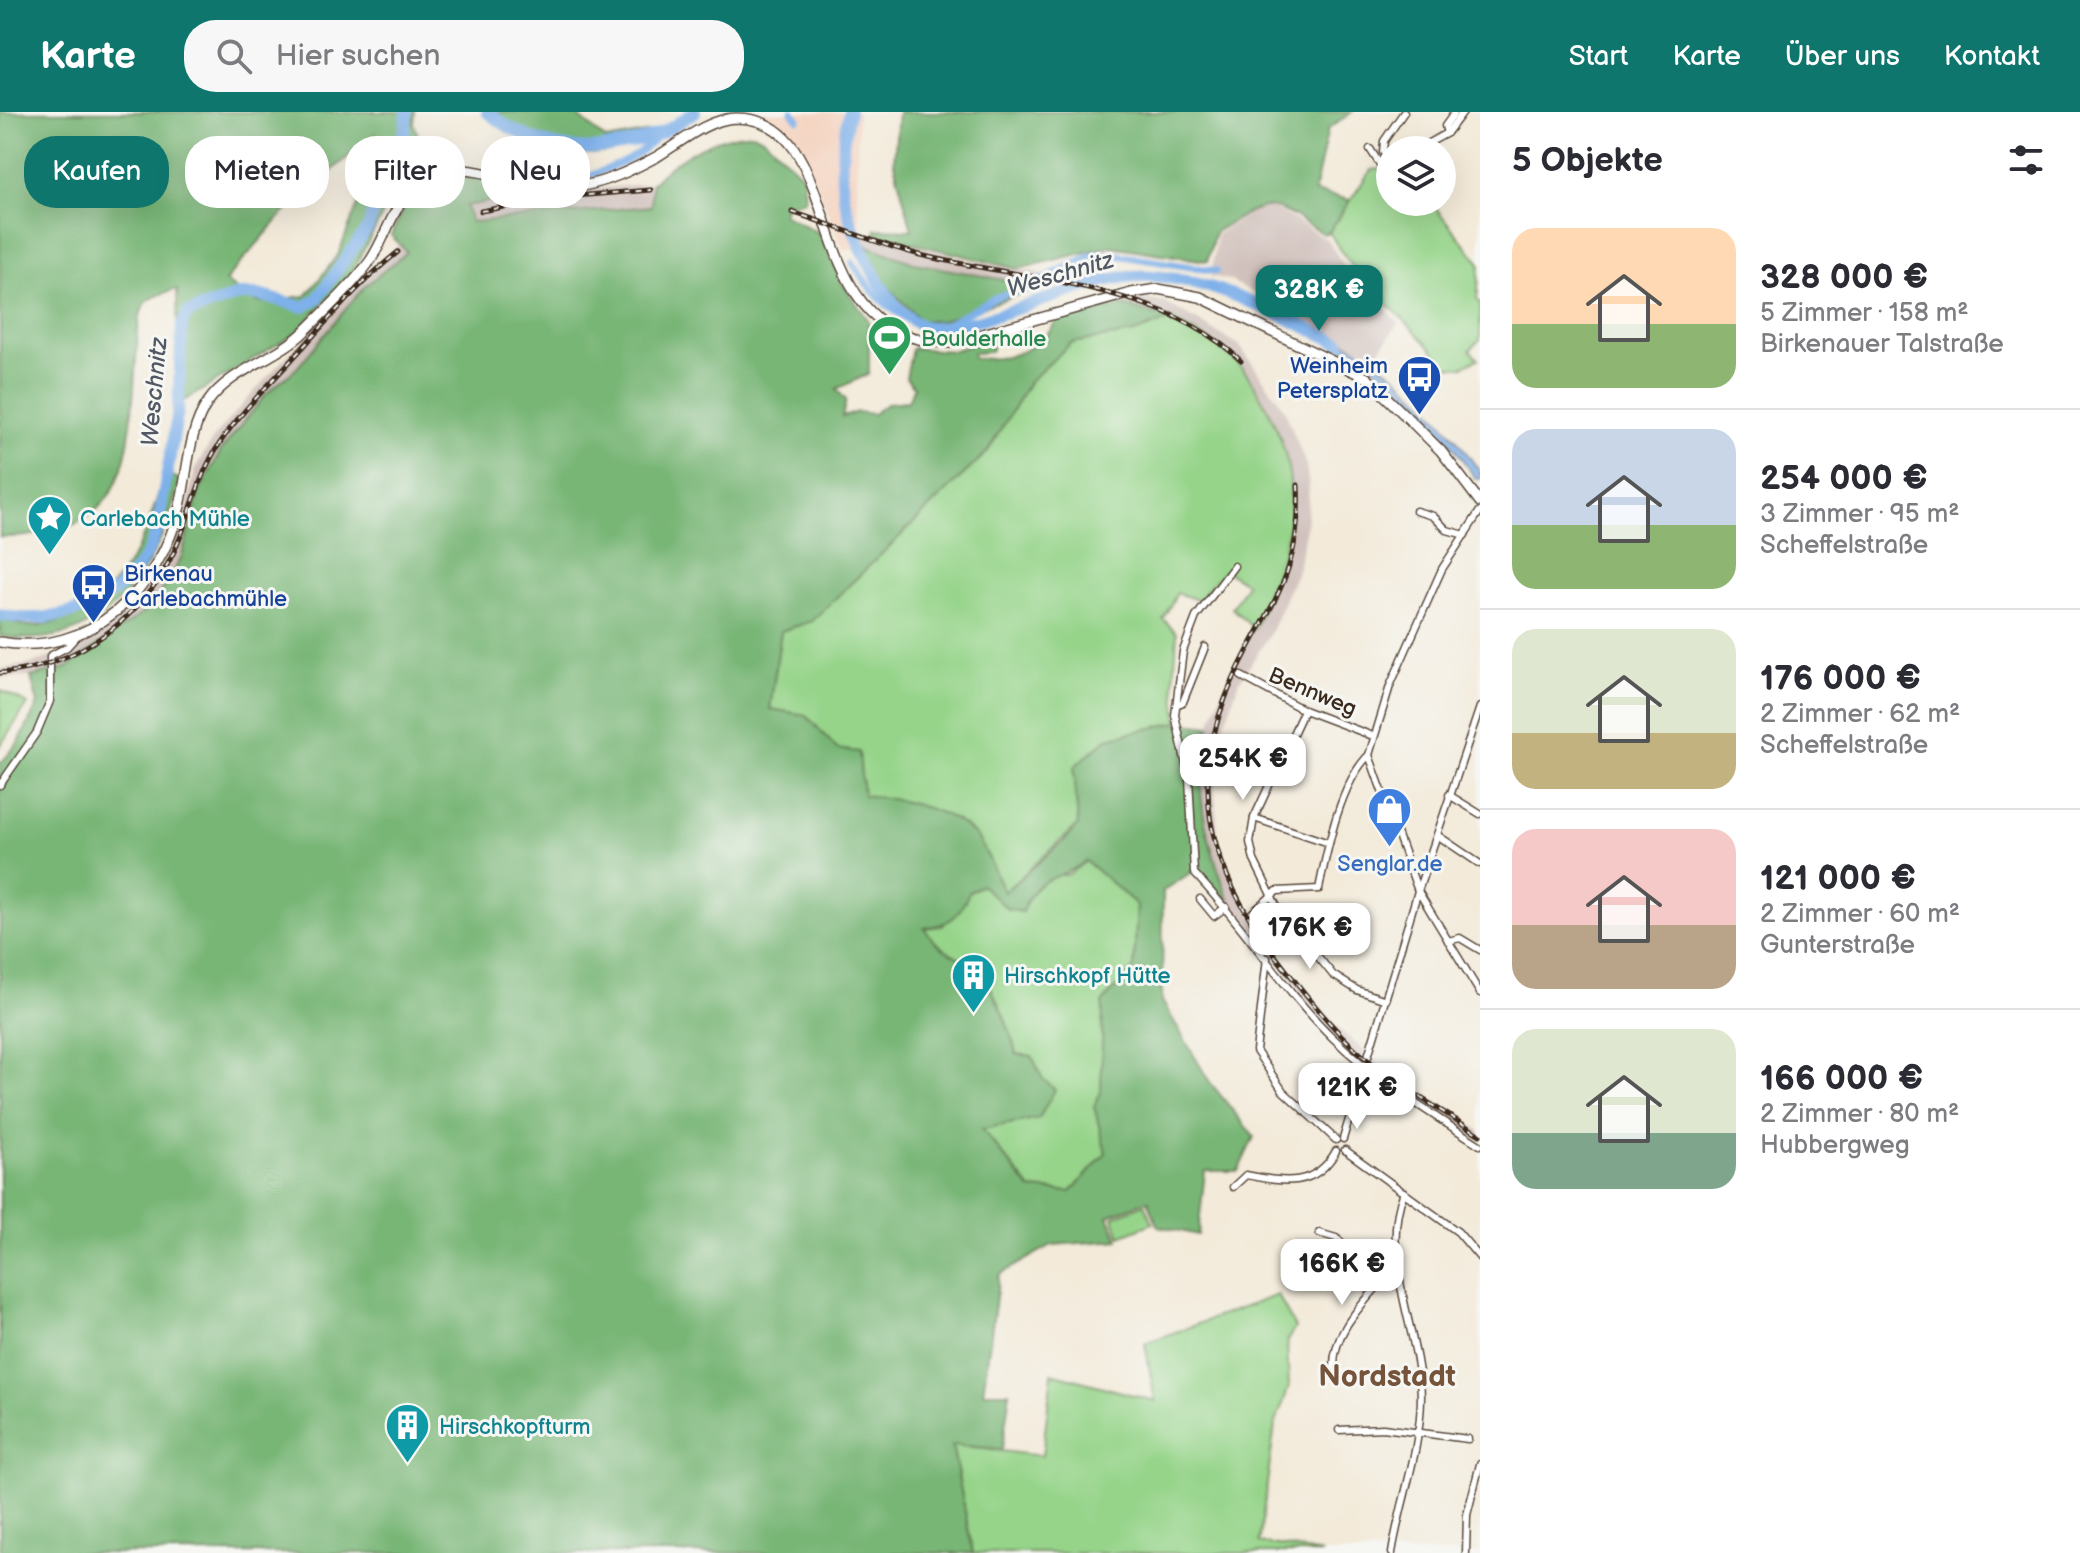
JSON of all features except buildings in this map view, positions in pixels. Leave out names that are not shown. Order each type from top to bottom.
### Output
[{"type":"main road","points":[[0,642],[33,645],[77,636],[100,624],[124,604],[153,571],[164,551],[180,505],[197,423],[207,403],[224,385],[283,350],[313,323],[370,260],[403,198],[417,184],[441,171],[460,169],[529,186],[582,187],[626,173],[702,129],[729,119],[756,121],[769,127],[797,154],[855,295],[876,319],[891,330],[921,341],[966,341],[1050,313],[1131,293],[1179,291],[1269,328],[1367,378],[1474,484],[1480,502]]},
{"type":"street","points":[[1388,136],[1404,112]]},
{"type":"street","points":[[1447,133],[1445,126],[1455,112]]},
{"type":"street","points":[[1442,136],[1463,112]]},
{"type":"street","points":[[1370,149],[1376,163]]},
{"type":"street","points":[[1416,511],[1433,516],[1447,530],[1465,535]]},
{"type":"street","points":[[1480,511],[1442,569],[1390,686],[1369,755],[1418,891],[1480,993]]},
{"type":"street","points":[[1234,566],[1196,617],[1183,651],[1175,715],[1189,778],[1194,873],[1226,907],[1329,1034],[1366,1069],[1480,1145]]},
{"type":"street","points":[[0,785],[37,732],[50,701],[50,656],[67,647],[77,636]]},
{"type":"street","points":[[1178,704],[1183,702],[1205,647]]},
{"type":"street","name":"Bennweg","points":[[1241,676],[1304,710],[1373,736]]},
{"type":"street","points":[[1233,1187],[1246,1175],[1298,1182],[1316,1176],[1336,1151],[1366,1069],[1418,891],[1480,707]]},
{"type":"street","points":[[1304,710],[1254,818],[1252,851],[1271,897],[1333,975],[1357,990],[1386,1000]]},
{"type":"street","points":[[1252,913],[1277,891],[1319,889],[1340,808],[1361,762],[1369,755]]},
{"type":"street","points":[[1449,795],[1480,814]]},
{"type":"street","points":[[1254,818],[1329,843]]},
{"type":"street","points":[[1437,835],[1480,864]]},
{"type":"street","points":[[1200,899],[1214,916],[1226,907]]},
{"type":"street","points":[[1448,941],[1460,938],[1480,950]]},
{"type":"street","points":[[1267,958],[1256,1051],[1283,1091],[1347,1145],[1345,1150]]},
{"type":"street","points":[[1336,1151],[1345,1150],[1458,1232],[1480,1258]]},
{"type":"street","points":[[1392,1553],[1421,1399],[1419,1362],[1398,1262],[1398,1233],[1404,1192]]},
{"type":"street","points":[[1319,1233],[1336,1238],[1385,1280]]},
{"type":"street","points":[[1334,1369],[1333,1349],[1339,1334],[1398,1262]]},
{"type":"street","points":[[1339,1430],[1383,1428],[1468,1439]]},
{"type":"street","points":[[1466,1553],[1467,1515],[1480,1464]]},
{"type":"shaded area","points":[[747,112],[858,112],[857,193],[861,248],[843,249],[804,154],[777,123]]},
{"type":"shaded area","points":[[652,183],[652,206],[471,222],[466,206],[481,203],[481,208],[590,208],[590,190]]},
{"type":"shaded area","points":[[1272,207],[1328,240],[1346,269],[1399,323],[1375,356],[1229,280],[1211,276],[1217,234],[1257,208]]},
{"type":"shaded area","points":[[857,230],[969,260],[1057,276],[1041,287],[914,263],[863,244]]},
{"type":"shaded area","points":[[400,243],[407,251],[380,273],[297,368],[267,393],[222,449],[199,492],[182,556],[167,584],[144,612],[66,668],[31,677],[0,678],[0,669],[30,664],[68,651],[106,630],[132,608],[170,554],[187,508],[196,467],[216,434],[278,365]]},
{"type":"shaded area","points":[[1140,298],[1166,303],[1239,345],[1284,408],[1306,465],[1309,487],[1306,527],[1297,571],[1269,636],[1239,682],[1225,723],[1214,774],[1218,846],[1227,871],[1266,940],[1339,1029],[1393,1076],[1480,1131],[1480,1141],[1388,1084],[1331,1033],[1230,903],[1213,858],[1201,801],[1204,742],[1221,694],[1275,582],[1281,434],[1238,363],[1171,319],[1125,306]]},
{"type":"green space","points":[[0,112],[415,112],[414,125],[419,136],[378,136],[375,133],[372,136],[345,136],[345,159],[329,174],[329,136],[185,136],[185,208],[290,208],[225,281],[256,301],[271,302],[306,296],[338,255],[357,208],[386,208],[351,274],[296,333],[179,404],[177,289],[144,305],[139,323],[131,422],[126,454],[117,482],[102,504],[79,522],[47,533],[0,537]]},
{"type":"green space","points":[[489,112],[573,112],[606,140],[655,131],[613,151],[591,154],[590,136],[522,136]]},
{"type":"green space","points":[[898,112],[1352,112],[1328,129],[1314,192],[1350,200],[1329,232],[1324,234],[1279,209],[1260,208],[1249,212],[1215,232],[1207,261],[1111,246],[1018,269],[875,234],[876,229],[912,230],[894,163]]},
{"type":"green space","points":[[753,133],[765,139],[803,176],[805,200],[786,205],[783,214],[821,234],[841,282],[869,321],[869,374],[836,389],[846,400],[842,417],[857,412],[873,414],[888,403],[908,401],[914,387],[906,378],[912,348],[951,351],[994,338],[991,352],[973,353],[973,358],[998,358],[1034,346],[1058,317],[1125,306],[1171,319],[1134,333],[1071,343],[1029,382],[988,451],[812,621],[781,631],[770,709],[806,715],[837,749],[859,752],[863,795],[922,806],[964,826],[983,847],[1004,892],[1064,841],[1078,825],[1074,767],[1108,738],[1178,722],[1210,726],[1204,748],[1201,793],[1209,838],[1230,903],[1198,868],[1163,891],[1162,1001],[1209,1081],[1254,1137],[1238,1171],[1205,1171],[1198,1235],[1158,1226],[1148,1200],[1108,1216],[1119,1240],[1052,1245],[999,1275],[983,1392],[1010,1392],[1002,1449],[952,1445],[973,1553],[0,1553],[0,764],[19,742],[38,704],[31,677],[66,668],[144,612],[167,584],[182,556],[199,492],[222,449],[267,393],[297,368],[364,287],[407,252],[391,235],[404,208],[465,208],[465,179],[476,176],[481,178],[481,203],[466,206],[471,222],[651,206],[652,183],[662,173],[685,156],[726,138]],"holes":[[[1086,861],[1137,905],[1134,968],[1103,1002],[1101,1092],[1094,1106],[1106,1153],[1071,1192],[1030,1189],[982,1129],[1039,1118],[1055,1090],[1042,1078],[1032,1056],[1016,1054],[1001,1009],[983,976],[944,949],[924,928],[952,918],[969,892],[981,885],[1008,909],[1022,912],[1034,890],[1041,884]]]},
{"type":"green space","points":[[1376,169],[1376,216],[1442,216],[1480,263],[1477,300],[1480,303],[1480,340],[1470,350],[1478,359],[1462,367],[1447,367],[1356,270],[1329,232],[1371,170]]},
{"type":"green space","points":[[863,244],[914,263],[1041,287],[941,321],[920,320],[885,284]]},
{"type":"green space","points":[[1171,319],[1230,355],[1250,378],[1267,408],[1288,465],[1291,493],[1284,546],[1254,629],[1232,608],[1247,584],[1225,570],[1198,600],[1177,593],[1163,619],[1177,633],[1174,683],[1178,722],[1108,738],[1074,767],[1078,825],[1004,892],[983,848],[964,826],[922,806],[863,795],[837,749],[806,715],[770,709],[781,631],[812,621],[988,451],[1029,382],[1071,343],[1134,333]]},
{"type":"green space","points":[[165,472],[180,480],[170,513],[158,545],[122,599],[98,619],[70,632],[37,638],[0,636],[0,619],[27,626],[53,623],[93,603],[109,588],[134,554]]},
{"type":"green space","points":[[0,690],[28,704],[0,746]]},
{"type":"green space","points":[[1086,861],[1137,905],[1134,968],[1103,1002],[1101,1092],[1094,1106],[1106,1153],[1071,1192],[1031,1189],[982,1129],[1039,1118],[1054,1090],[1042,1078],[1032,1056],[1016,1054],[1001,1009],[983,976],[943,949],[924,928],[942,926],[968,892],[982,885],[1008,909],[1051,875],[1068,875]]},
{"type":"green space","points":[[1145,1204],[1153,1223],[1120,1236],[1113,1217]]},
{"type":"green space","points":[[1278,1295],[1295,1328],[1287,1341],[1289,1387],[1275,1424],[1259,1543],[1323,1553],[973,1553],[952,1445],[1042,1456],[1052,1373],[1155,1401],[1145,1343]]},
{"type":"water","points":[[1329,333],[1374,360],[1414,392],[1448,429],[1480,472],[1480,478],[1475,478],[1445,436],[1410,397],[1370,364],[1325,339]]},
{"type":"waterway","name":"Weschnitz","points":[[0,615],[50,617],[73,612],[95,603],[133,574],[157,530],[178,411],[182,324],[188,313],[239,295],[258,295],[304,307],[317,299],[369,226],[383,167],[405,131],[407,112]]},
{"type":"waterway","name":"Weschnitz","points":[[487,112],[506,126],[547,143],[591,148],[635,142],[658,134],[695,112]]},
{"type":"waterway","points":[[792,112],[798,119]]},
{"type":"waterway","name":"Weschnitz","points":[[849,112],[842,152],[842,186],[850,220],[882,287],[905,315],[923,326],[940,328],[964,324],[1112,279],[1161,277],[1214,288],[1340,343]]},
{"type":"waterway","points":[[590,176],[627,160],[659,134]]},
{"type":"waterway","points":[[945,325],[994,298],[1026,287],[1092,255],[1110,254],[1216,271]]},
{"type":"waterway","points":[[853,263],[878,297],[912,321]]},
{"type":"waterway","name":"Weschnitz","points":[[0,622],[5,616]]},
{"type":"railway","points":[[481,211],[562,197],[651,190]]},
{"type":"railway","points":[[792,212],[920,255],[1090,288],[1132,300],[1172,315],[1209,335],[1241,361]]},
{"type":"railway","points":[[0,673],[30,669],[58,660],[85,647],[131,612],[151,590],[167,565],[207,466],[228,431],[345,302],[398,252]]},
{"type":"railway","points":[[1298,485],[1298,520],[1286,575],[1225,699],[1213,740],[1208,778],[1210,815],[1218,850],[1248,917],[1330,1023],[1382,1071],[1480,1135]]},
{"type":"place","name":"Boulderhalle","points":[[890,377]]},
{"type":"place","name":"Weinheim Petersplatz","points":[[1419,417]]},
{"type":"place","name":"Carlebach Mühle","points":[[49,557]]},
{"type":"place","name":"Birkenau Carlebachmühle","points":[[93,625]]},
{"type":"place","name":"Senglar.de","points":[[1390,849]]},
{"type":"place","name":"Hirschkopf Hütte","points":[[973,1014]]},
{"type":"place","name":"Hirschkopfturm","points":[[408,1465]]},
{"type":"district","name":"Nordstadt","points":[[1387,1376]]}]
